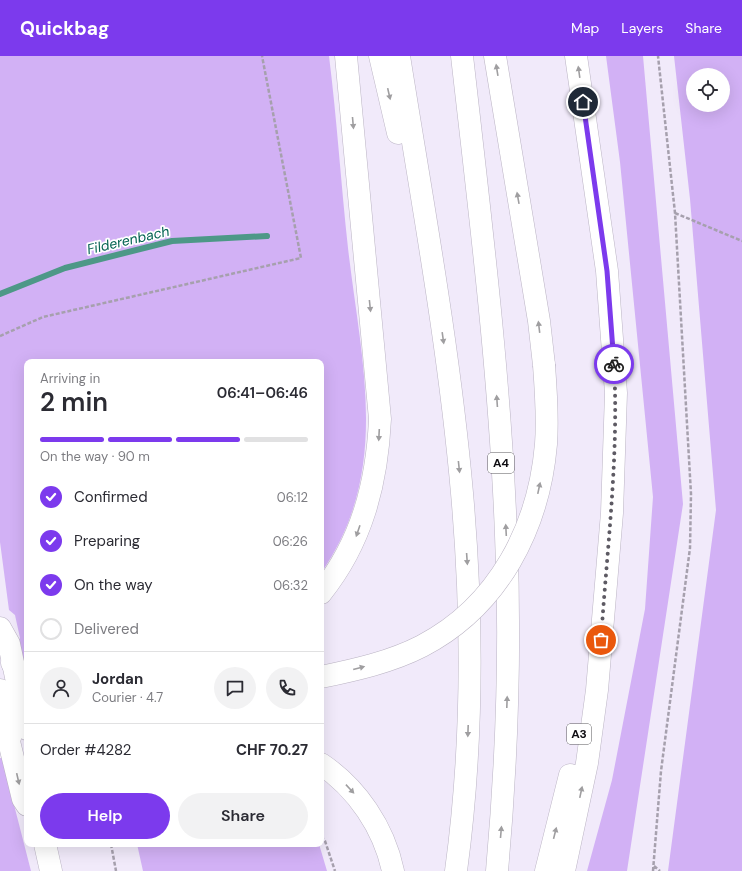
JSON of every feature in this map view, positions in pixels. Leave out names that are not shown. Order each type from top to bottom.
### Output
[{"type":"main road","points":[[324,589],[342,563],[356,537],[375,473],[380,419],[346,56]]},
{"type":"main road","points":[[380,56],[437,299]]},
{"type":"main road","points":[[399,56],[453,410],[468,571],[470,665],[468,755],[456,871]]},
{"type":"main road","name":"A4","points":[[462,56],[495,374],[506,534],[508,686],[503,792],[497,871]]},
{"type":"main road","points":[[324,676],[376,664],[422,646],[454,625],[479,602],[499,579],[510,562],[526,532],[539,491],[547,429],[544,365],[539,321],[495,56]]},
{"type":"main road","name":"A3","points":[[546,871],[587,698],[604,596],[614,464],[616,393],[607,271],[576,56]]},
{"type":"main road","points":[[564,871],[587,763],[597,690],[604,596]]},
{"type":"main road","points":[[0,628],[9,644],[22,725],[24,800]]},
{"type":"main road","points":[[12,663],[24,682]]},
{"type":"main road","points":[[0,690],[22,725]]},
{"type":"main road","points":[[0,702],[22,725]]},
{"type":"main road","points":[[324,766],[342,780],[362,802],[383,839],[393,871]]},
{"type":"main road","points":[[46,847],[51,871]]},
{"type":"path","points":[[0,336],[42,317],[301,258],[262,56]]},
{"type":"path","points":[[653,871],[661,771],[690,548],[691,494],[675,213],[658,56]]},
{"type":"path","points":[[675,213],[742,241]]},
{"type":"path","points":[[324,842],[335,871]]},
{"type":"path","points":[[112,847],[116,871]]},
{"type":"path","points":[[654,866],[660,871]]},
{"type":"shaded area","points":[[0,56],[329,56],[348,248],[364,374],[366,415],[364,455],[357,495],[343,534],[324,568],[324,359],[24,359],[24,660],[16,644],[20,638],[15,615],[9,610],[0,542]]},
{"type":"shaded area","points":[[606,56],[643,56],[683,504],[627,871],[587,871],[612,780],[645,609],[653,497],[620,162]]},
{"type":"shaded area","points":[[674,56],[742,56],[742,871],[668,871],[716,510],[690,199]]},
{"type":"shaded area","points":[[0,758],[2,758],[31,871],[0,871]]},
{"type":"shaded area","points":[[138,847],[320,847],[327,871],[143,871]]},
{"type":"waterway","name":"Filderenbach","points":[[0,294],[65,268],[172,241],[267,236]]},
{"type":"way so far","points":[[601,640],[612,513],[616,393],[614,364]]},
{"type":"route","points":[[583,102],[607,271],[614,364]]}]
